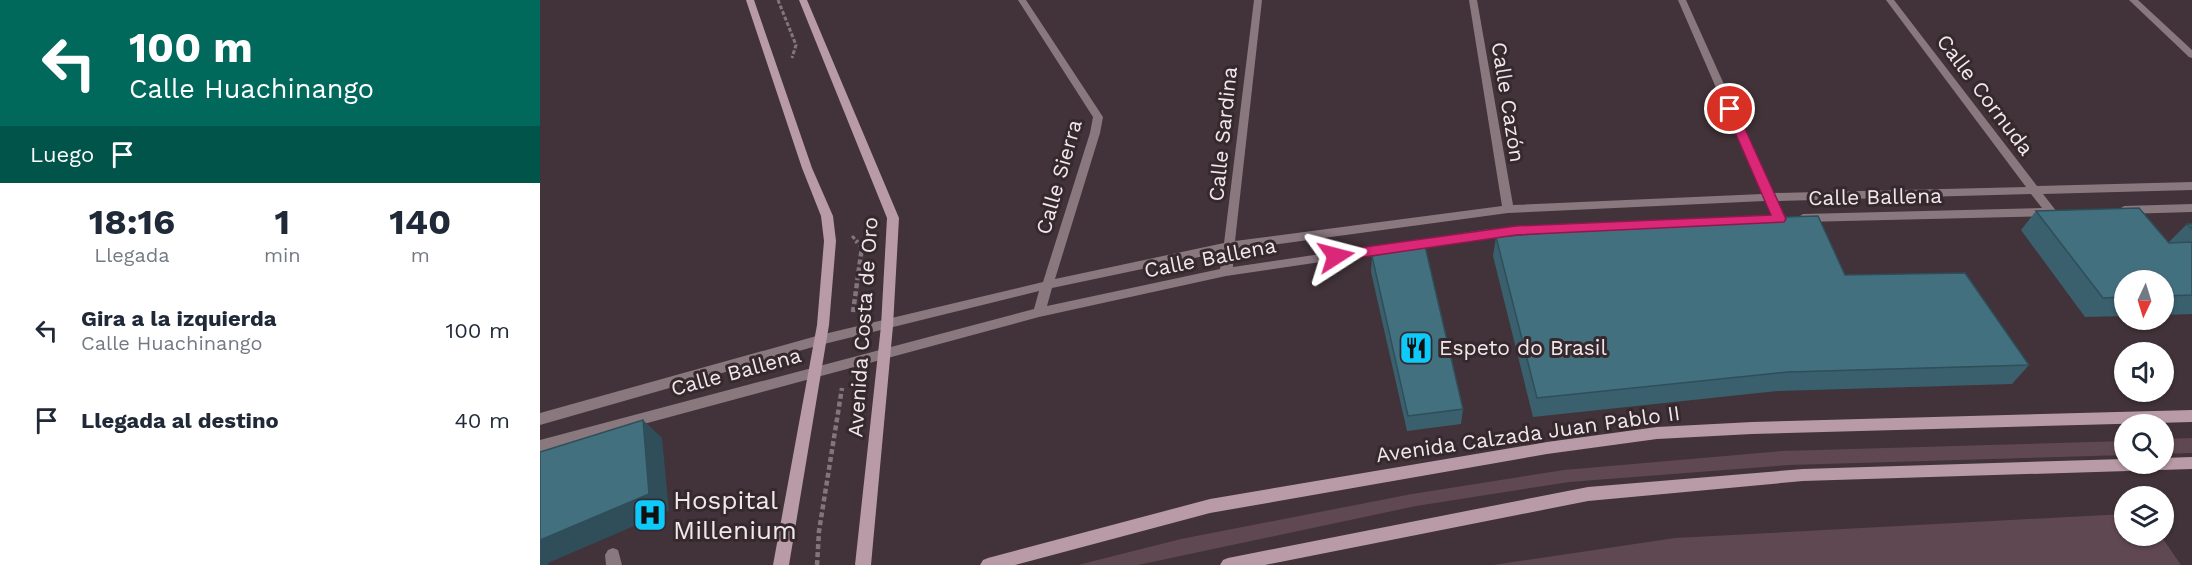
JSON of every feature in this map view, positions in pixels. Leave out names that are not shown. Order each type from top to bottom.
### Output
[{"type":"street","name":"Avenida Costa de Oro","points":[[750,0],[807,168],[827,216],[830,241],[820,340],[781,565]]},
{"type":"street","name":"Avenida Costa de Oro","points":[[803,0],[893,218],[887,326],[863,565]]},
{"type":"street","name":"Calle Sierra","points":[[1022,0],[1098,117],[1039,312]]},
{"type":"street","name":"Calle Sardina","points":[[1226,272],[1231,246],[1258,0]]},
{"type":"street","name":"Calle Cazón","points":[[1473,0],[1508,209]]},
{"type":"street","points":[[1682,0],[1768,197]]},
{"type":"street","name":"Calle Cornuda","points":[[1890,0],[2033,189],[2057,212]]},
{"type":"street","points":[[2133,0],[2192,55]]},
{"type":"street","name":"Calle Ballena","points":[[540,419],[820,340],[887,326],[1047,285],[1231,246],[1508,209],[1768,197],[2192,186]]},
{"type":"street","name":"Calle Ballena","points":[[1768,197],[1773,219],[2057,212]]},
{"type":"street","points":[[2110,210],[2192,208]]},
{"type":"street","name":"Calle Ballena","points":[[540,446],[815,370],[1039,312],[1226,272],[1490,233],[1671,223]]},
{"type":"street","name":"Avenida Calzada Juan Pablo II","points":[[988,565],[1210,506],[1547,448],[1657,433],[1752,428],[2192,416]]},
{"type":"street","points":[[1228,565],[1588,494],[1803,475],[2192,463]]},
{"type":"shaded area","points":[[2192,438],[2192,453],[2174,454],[2174,439]]},
{"type":"shaded area","points":[[2114,441],[2114,455],[1789,465],[1569,482],[1416,506],[1138,565],[1078,565],[1181,539],[1412,494],[1564,470],[1782,451]]},
{"type":"shaded area","points":[[2114,515],[2114,546],[2168,546],[2181,565],[1493,565],[1675,538]]},
{"type":"building","points":[[2139,208],[2169,243],[2192,242],[2192,295],[2174,296],[2174,270],[2114,270],[2114,297],[2103,298],[2036,211]]},
{"type":"building","points":[[1818,216],[1845,275],[1965,273],[2029,365],[1788,372],[1537,398],[1496,237],[1700,220]]},
{"type":"building","name":"Espeto do Brasil","points":[[1425,246],[1463,409],[1408,416],[1372,256]]},
{"type":"building","points":[[643,420],[649,494],[540,540],[540,452]]},
{"type":"place","name":"Espeto do Brasil","points":[[1416,348]]},
{"type":"place","name":"Hospital Millenium","points":[[650,515]]},
{"type":"route","points":[[1336,256],[1516,230],[1779,219],[1730,109]]}]
